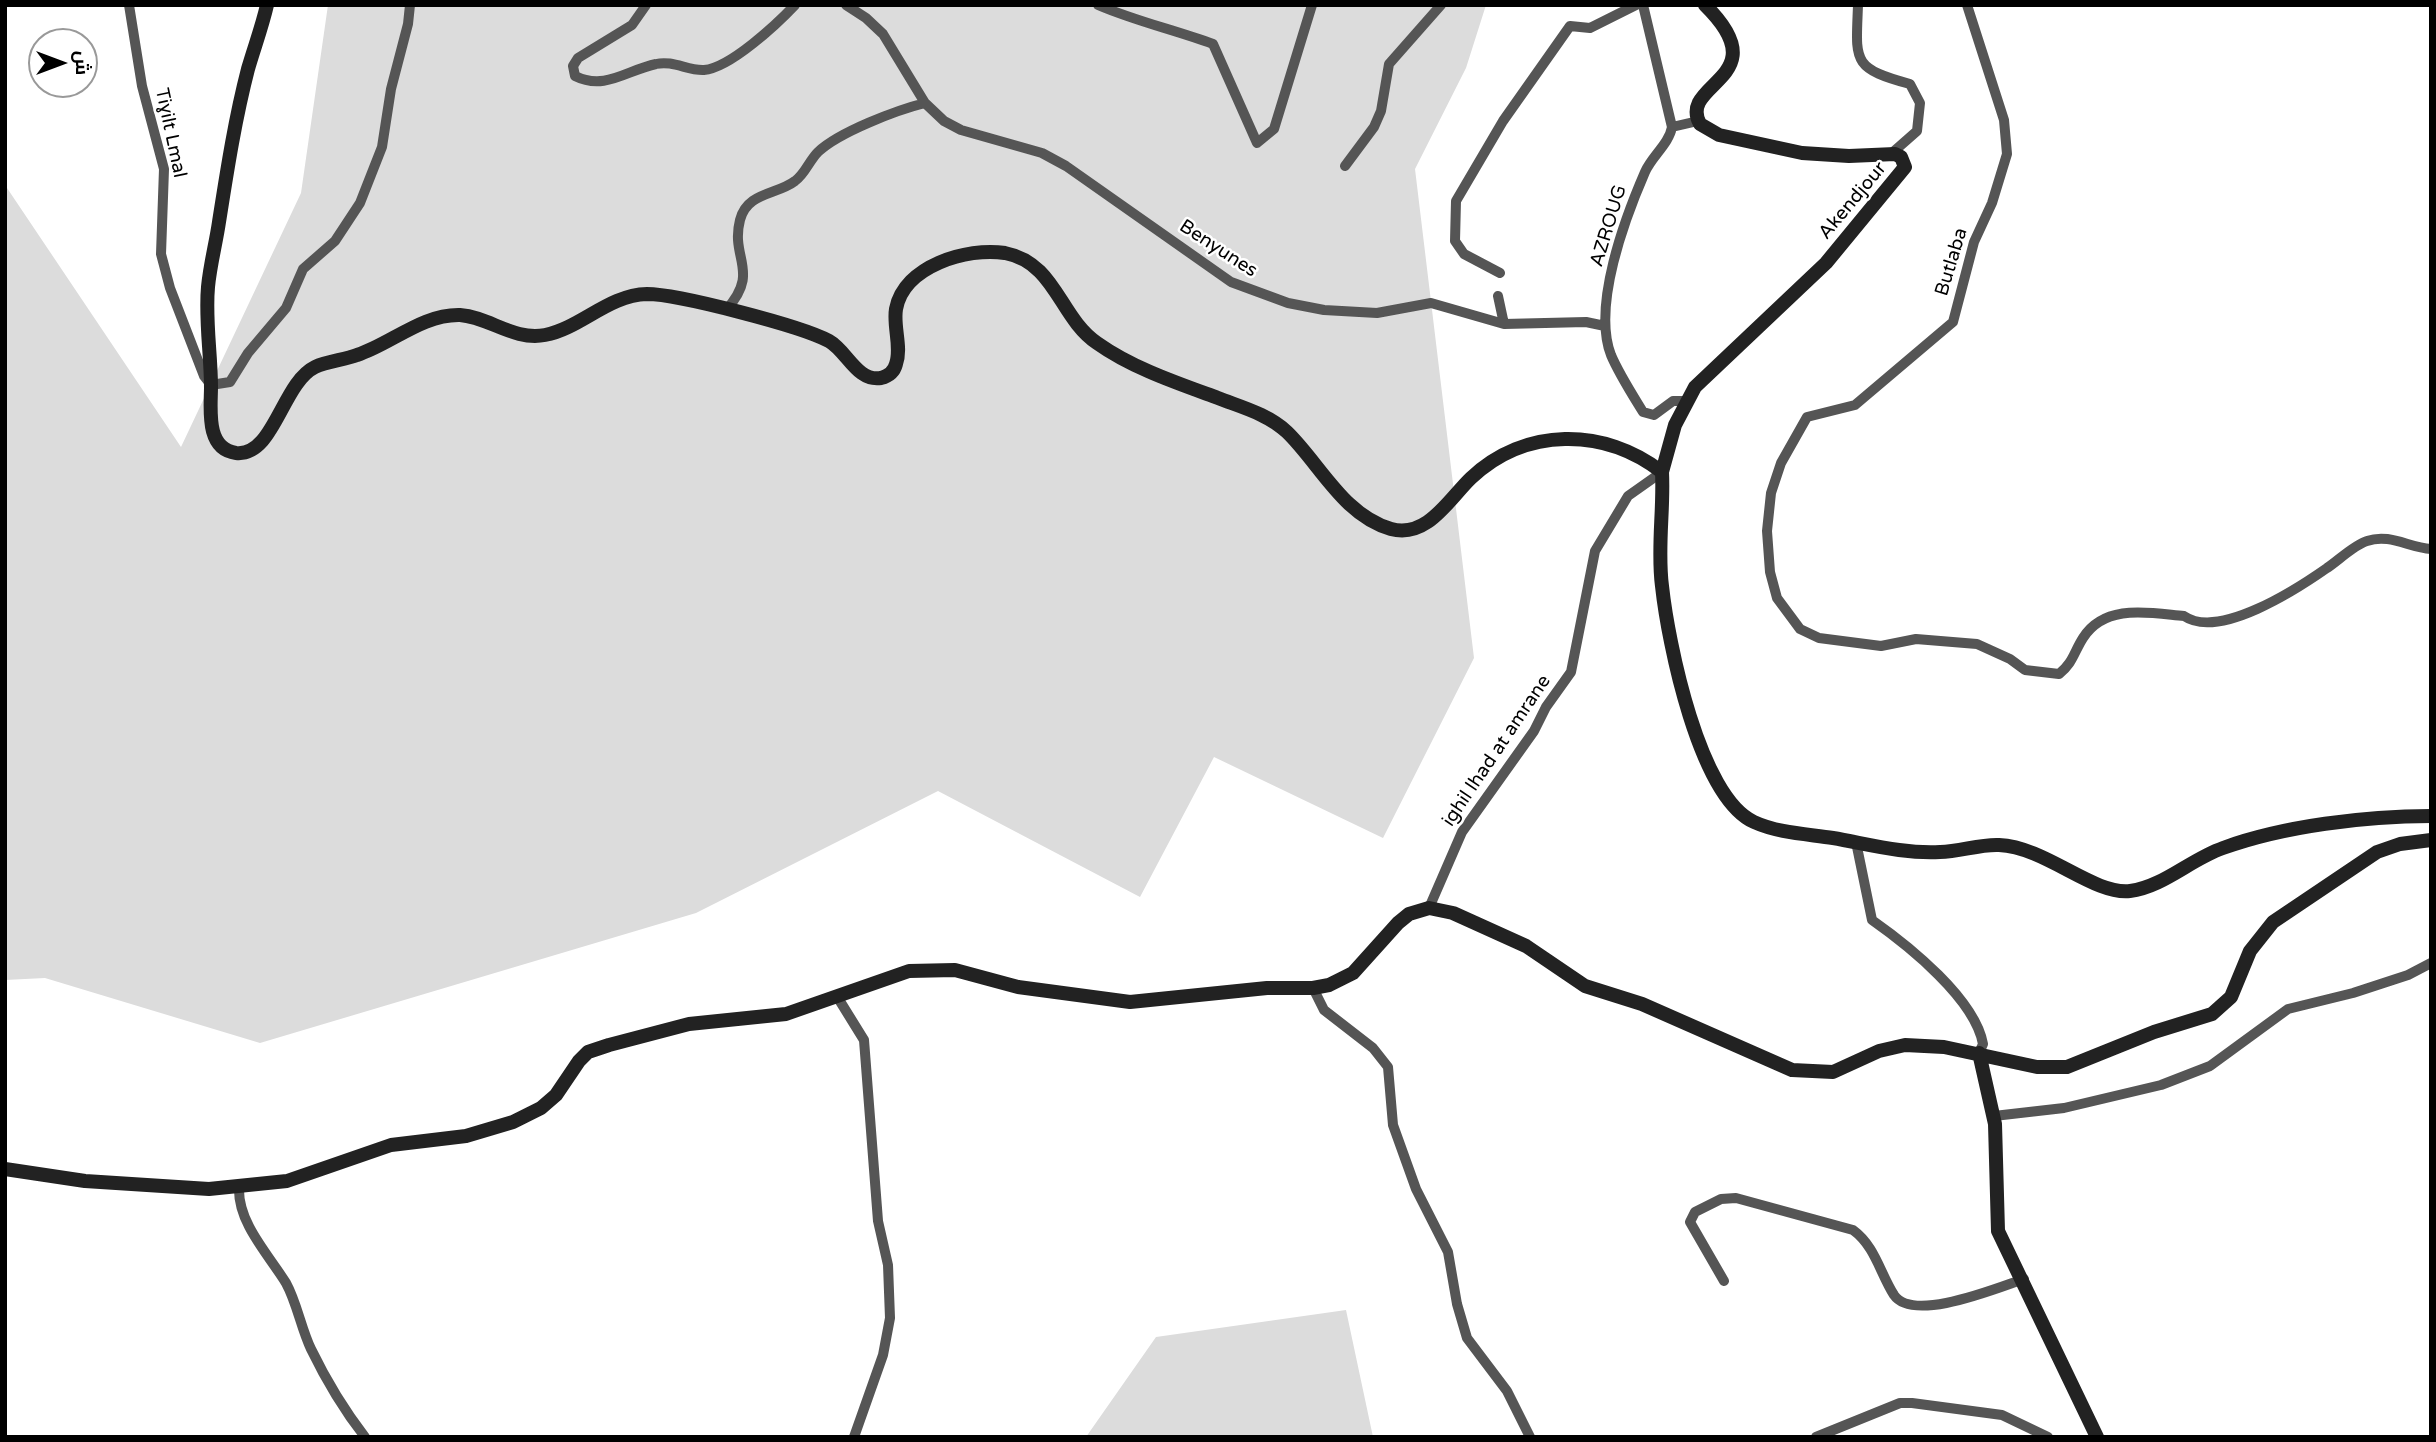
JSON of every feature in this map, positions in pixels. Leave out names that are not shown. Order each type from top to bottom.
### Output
[{"type":"main road","points":[[267,5],[245,82],[208,288],[210,415],[217,440],[233,453],[243,453],[260,444],[302,376],[315,367],[376,348],[431,319],[461,315],[517,334],[536,337],[564,329],[627,297],[649,294],[726,310],[818,336],[843,351],[859,372],[877,378],[886,377],[897,362],[896,313],[902,292],[909,282],[944,261],[970,253],[1000,252],[1029,262],[1047,276],[1073,319],[1100,346],[1177,383],[1264,416],[1285,430],[1343,497],[1391,529],[1406,530],[1418,527],[1434,517],[1468,481],[1492,461],[1517,446],[1538,441],[1572,438],[1608,443],[1636,454],[1662,472]]},
{"type":"main road","points":[[1698,121],[1698,100],[1724,78],[1732,57],[1726,29],[1705,5]]},
{"type":"main road","name":"Akendjour","points":[[1698,121],[1719,135],[1784,150],[1849,156],[1892,153],[1903,160],[1903,172],[1883,191],[1826,263],[1706,375],[1686,401],[1675,425],[1662,472],[1660,560],[1665,611],[1682,694],[1709,768],[1739,813],[1750,820],[1786,831],[1914,852],[1942,852],[1997,844],[2020,847],[2101,886],[2125,891],[2150,886],[2193,860],[2253,839],[2337,824],[2431,817]]},
{"type":"main road","points":[[5,1169],[85,1181],[239,1188],[307,1176],[404,1142],[491,1131],[541,1108],[556,1095],[588,1052],[689,1024],[786,1014],[838,998],[877,981],[932,968],[955,970],[1058,994],[1130,1002],[1255,989],[1313,988],[1329,985],[1353,973],[1398,923],[1409,914],[1429,908],[1453,913],[1526,946],[1585,986],[1642,1004],[1792,1070],[1833,1072],[1879,1051],[1905,1045],[1979,1053],[2037,1067],[2067,1067],[2154,1032],[2212,1014],[2231,997],[2250,951],[2273,922],[2377,852],[2400,844],[2431,840]]},
{"type":"main road","points":[[1979,1053],[1994,1116],[1998,1231],[2024,1279],[2097,1437]]},
{"type":"street","name":"Tiɣilt Lmal","points":[[129,5],[142,86],[164,169],[159,235],[164,267],[204,376],[211,384]]},
{"type":"street","points":[[211,384],[230,382],[248,353],[286,308],[303,269],[335,241],[360,203],[382,147],[391,89],[408,24],[410,5]]},
{"type":"street","points":[[646,5],[632,25],[578,58],[573,66],[575,76],[596,83],[660,63],[697,70],[717,67],[778,24],[795,5]]},
{"type":"street","name":"Benyunes","points":[[846,5],[866,18],[883,34],[925,103],[944,121],[961,130],[1016,144],[1066,166],[1231,282],[1248,291],[1304,307],[1367,313],[1431,303],[1504,324],[1586,322],[1605,326]]},
{"type":"street","points":[[1098,5],[1129,19],[1174,29],[1213,44],[1257,143],[1275,129],[1312,5]]},
{"type":"street","points":[[1345,166],[1374,127],[1381,111],[1389,64],[1441,5]]},
{"type":"street","points":[[1500,273],[1464,254],[1455,241],[1455,201],[1503,121],[1570,26],[1590,28],[1636,5]]},
{"type":"street","points":[[1643,5],[1672,127],[1698,121]]},
{"type":"street","points":[[1858,5],[1855,41],[1858,59],[1873,71],[1910,84],[1920,103],[1917,131],[1892,153]]},
{"type":"street","name":"Butlaba","points":[[1967,5],[1977,43],[2004,120],[2007,154],[1992,203],[1974,242],[1953,321],[1855,405],[1807,417],[1781,463],[1771,493],[1767,531],[1770,572],[1777,598],[1787,615],[1806,634],[1881,646],[1916,639],[1977,644],[2025,670],[2059,674],[2071,664],[2083,638],[2097,621],[2121,613],[2184,616],[2190,620],[2214,623],[2233,619],[2305,583],[2367,541],[2393,538],[2431,549]]},
{"type":"street","points":[[726,310],[740,294],[744,282],[739,226],[747,206],[758,197],[795,182],[826,145],[894,111],[925,103]]},
{"type":"street","name":"AZROUG","points":[[1672,127],[1669,138],[1645,172],[1631,209],[1608,291],[1605,326],[1612,356],[1643,412],[1654,415],[1673,401],[1686,401]]},
{"type":"street","points":[[1498,296],[1504,324]]},
{"type":"street","name":"ighil lhad at amrane","points":[[1429,908],[1462,832],[1534,731],[1546,707],[1571,672],[1595,551],[1628,496],[1662,472]]},
{"type":"street","points":[[1856,842],[1872,920],[1927,964],[1972,1012],[1983,1044],[1979,1053]]},
{"type":"street","points":[[1994,1116],[2064,1108],[2161,1085],[2210,1066],[2288,1009],[2353,993],[2409,975],[2431,962]]},
{"type":"street","points":[[1313,988],[1324,1010],[1373,1048],[1388,1067],[1393,1125],[1416,1189],[1448,1252],[1457,1304],[1467,1338],[1507,1391],[1530,1437]]},
{"type":"street","points":[[838,998],[864,1040],[878,1221],[888,1265],[890,1318],[883,1355],[854,1437]]},
{"type":"street","points":[[239,1188],[239,1204],[269,1261],[286,1284],[310,1348],[344,1409],[365,1437]]},
{"type":"street","points":[[1724,1281],[1690,1222],[1695,1212],[1728,1197],[1853,1230],[1868,1244],[1895,1297],[1904,1304],[1917,1307],[1968,1297],[2024,1279]]},
{"type":"street","points":[[1816,1437],[1900,1403],[1913,1402],[2002,1415],[2048,1437]]},
{"type":"shaded area","points":[[328,5],[1486,5],[1466,68],[1415,169],[1474,658],[1383,838],[1214,757],[1140,897],[938,791],[696,913],[260,1043],[45,978],[5,980],[5,185],[181,447],[301,193]]},
{"type":"shaded area","points":[[1346,1310],[1373,1437],[1086,1437],[1156,1337]]}]
